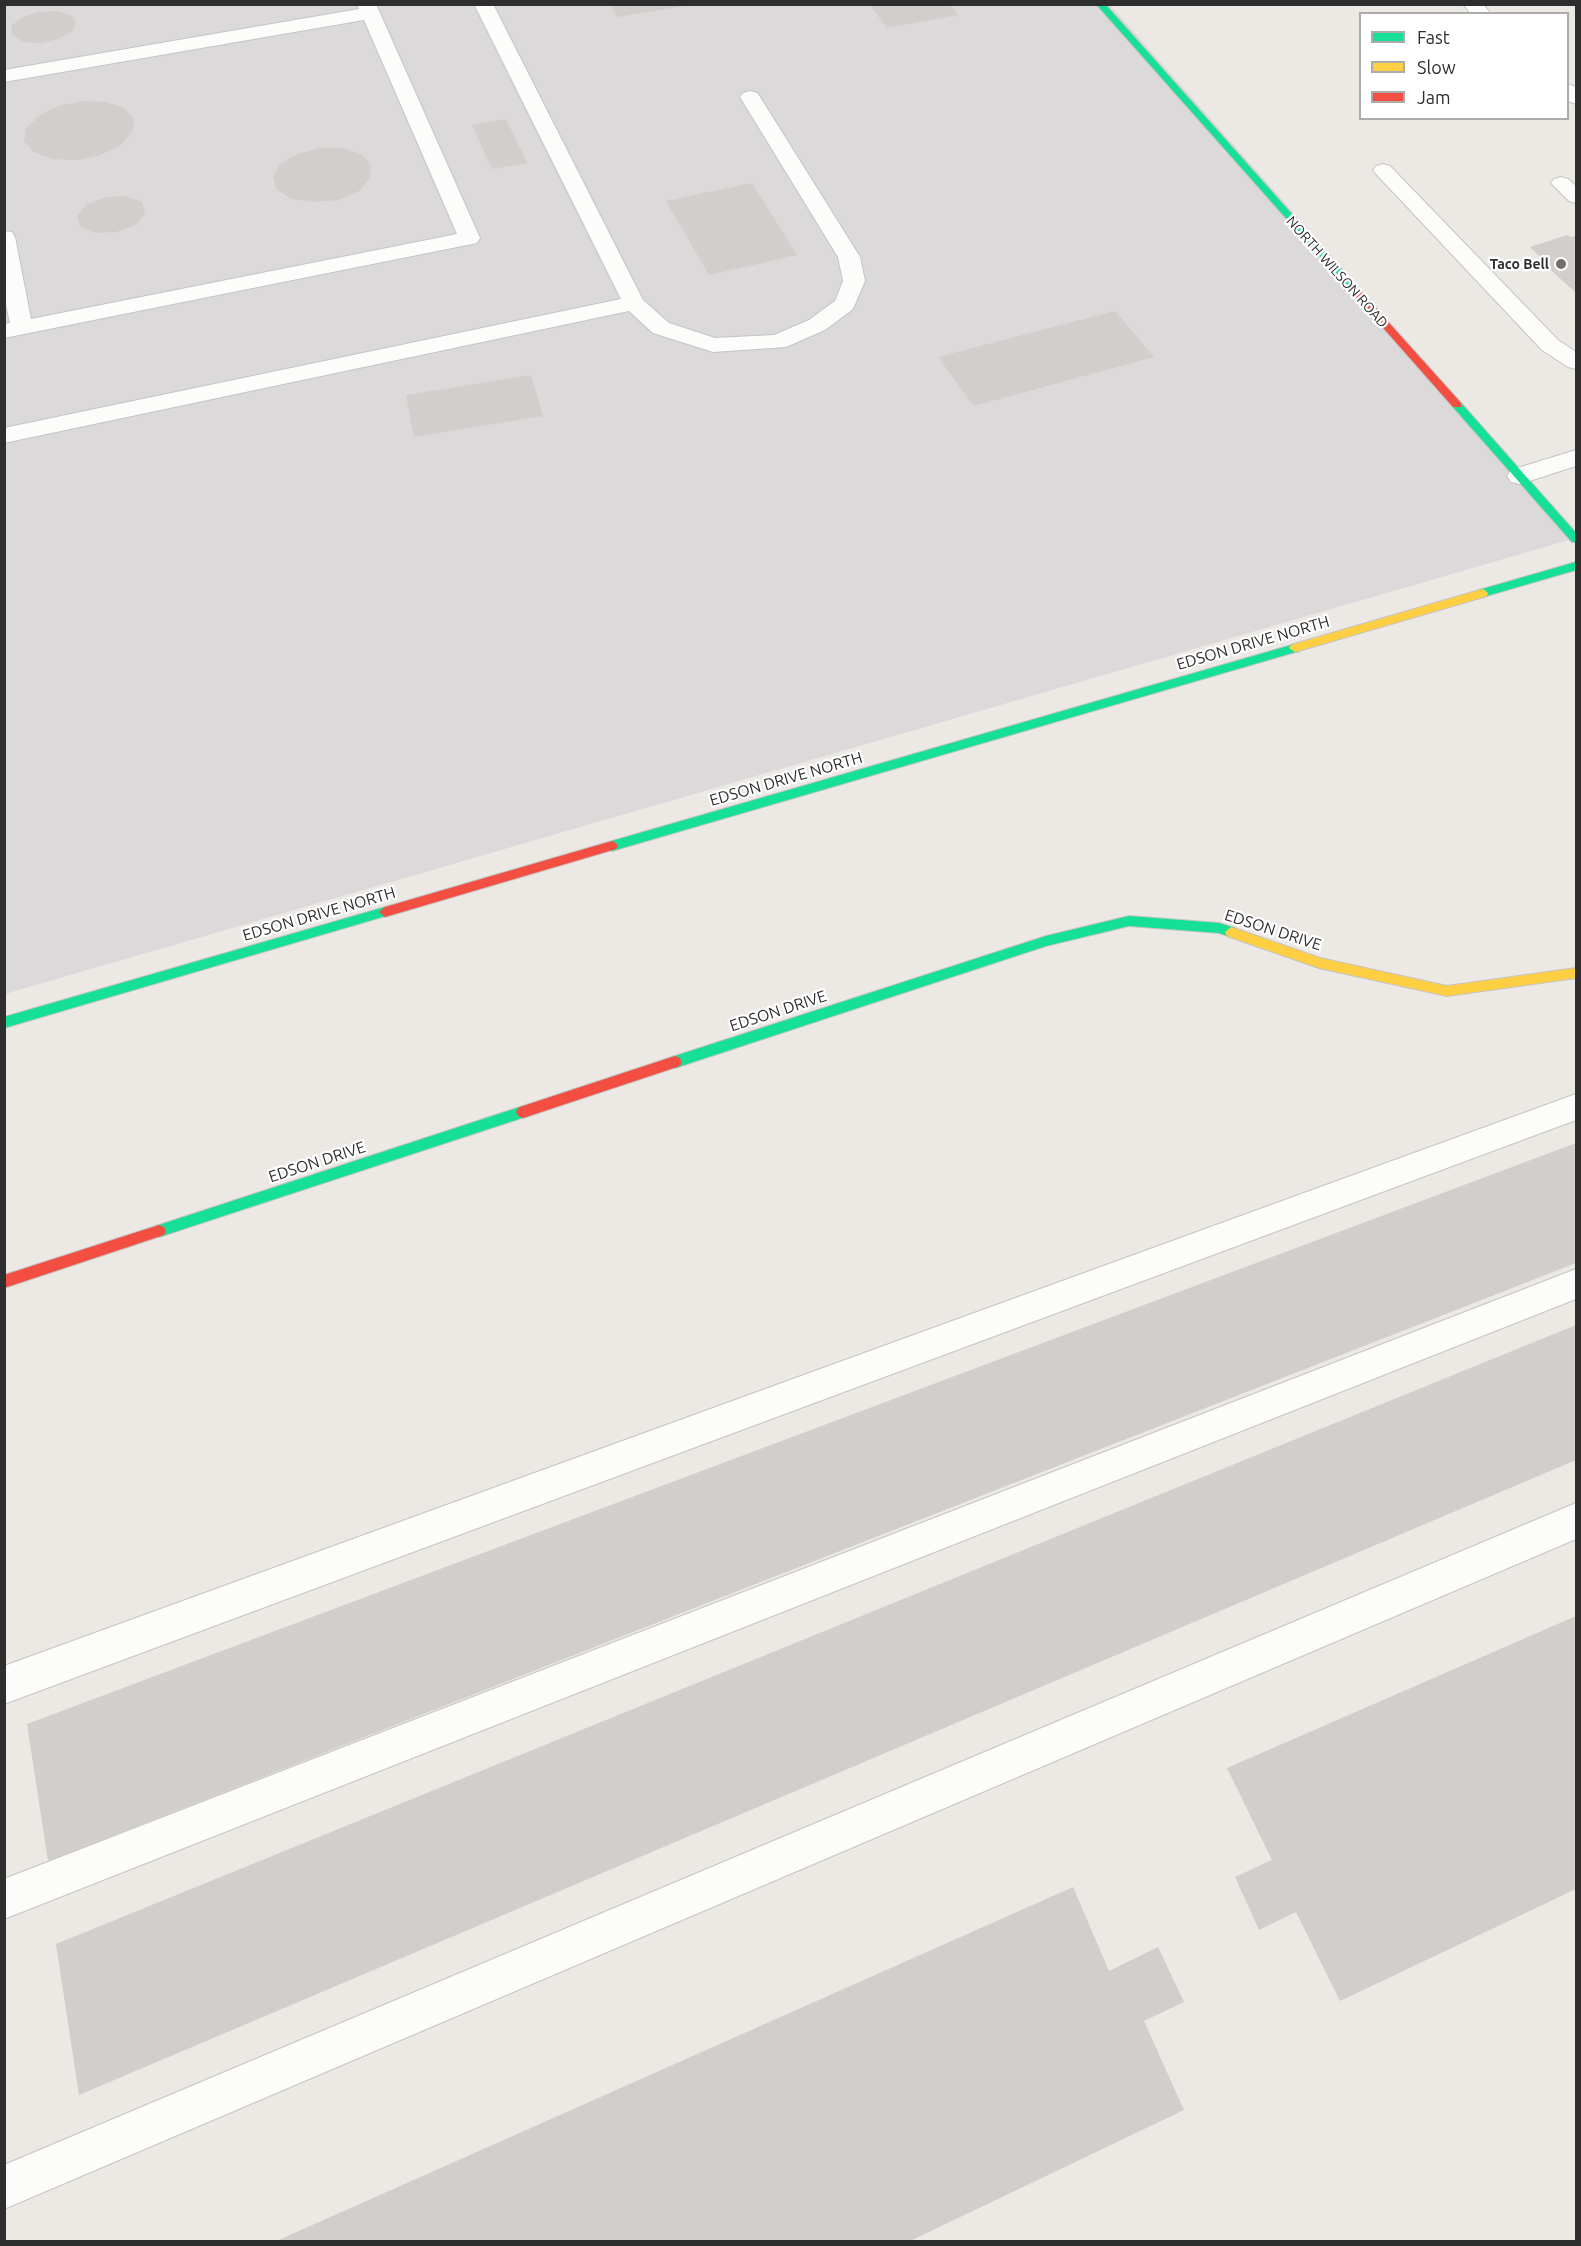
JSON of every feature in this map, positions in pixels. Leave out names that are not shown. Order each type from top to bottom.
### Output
[{"type":"street","name":"NORTH WILSON ROAD","points":[[1100,4],[1576,539]]},
{"type":"street","points":[[1520,476],[1576,458]]},
{"type":"street","name":"EDSON DRIVE NORTH","points":[[4,1023],[1576,566]]},
{"type":"street","name":"EDSON DRIVE","points":[[4,1282],[1046,940],[1129,921],[1219,928],[1319,963],[1447,991],[1576,973]]},
{"type":"lane","points":[[483,4],[634,303],[661,328],[713,345],[778,342],[817,326],[845,304],[854,281],[849,257],[750,97]]},
{"type":"lane","points":[[4,76],[368,9],[469,238],[13,329],[4,237]]},
{"type":"lane","points":[[1383,170],[1550,345],[1576,362]]},
{"type":"lane","points":[[1561,183],[1576,197]]},
{"type":"lane","points":[[4,436],[634,303]]},
{"type":"lane","points":[[4,1685],[1576,1107]]},
{"type":"lane","points":[[4,1899],[1576,1284]]},
{"type":"lane","points":[[4,2187],[1576,1521]]},
{"type":"shaded area","points":[[5,5],[1110,5],[1576,532],[1576,538],[5,994]]},
{"type":"building","points":[[610,4],[685,4],[685,6],[617,17]]},
{"type":"building","points":[[869,4],[949,4],[958,15],[887,28]]},
{"type":"building","points":[[56,11],[71,15],[76,22],[72,32],[58,39],[40,43],[23,42],[12,35],[11,26],[21,18],[38,12]]},
{"type":"building","points":[[82,101],[106,102],[124,108],[134,119],[132,132],[121,145],[101,155],[76,160],[52,159],[33,152],[24,141],[26,128],[39,116],[58,106]]},
{"type":"building","points":[[506,119],[527,163],[492,169],[472,125]]},
{"type":"building","points":[[319,148],[342,148],[361,154],[371,165],[370,178],[359,191],[338,200],[314,202],[292,199],[277,190],[273,177],[280,164],[297,154]]},
{"type":"building","points":[[752,183],[797,255],[709,275],[666,201]]},
{"type":"building","points":[[126,196],[142,202],[145,213],[136,225],[116,232],[95,233],[80,226],[77,216],[87,204],[106,197]]},
{"type":"building","name":"Taco Bell","points":[[1567,235],[1576,236],[1576,293],[1544,264],[1547,264],[1530,247]]},
{"type":"building","points":[[1115,311],[1154,357],[974,406],[938,357]]},
{"type":"building","points":[[531,375],[543,416],[414,437],[406,395]]},
{"type":"building","points":[[1576,1143],[1576,1263],[48,1861],[27,1724]]},
{"type":"building","points":[[1576,1325],[1576,1460],[79,2095],[56,1944]]},
{"type":"building","points":[[1576,1616],[1576,1889],[1340,2001],[1296,1912],[1259,1930],[1235,1877],[1272,1860],[1227,1768]]},
{"type":"building","points":[[1073,1887],[1109,1971],[1158,1947],[1184,2002],[1144,2021],[1184,2110],[908,2242],[274,2242]]},
{"type":"traffic: fast","points":[[1100,4],[1351,286]]},
{"type":"traffic: fast","points":[[1457,405],[1576,539]]},
{"type":"traffic: fast","points":[[1483,593],[1576,566]]},
{"type":"traffic: fast","points":[[612,846],[1295,648]]},
{"type":"traffic: fast","points":[[4,1023],[385,912]]},
{"type":"traffic: fast","points":[[675,1062],[1046,941],[1129,921],[1219,928],[1231,932]]},
{"type":"traffic: fast","points":[[159,1231],[523,1112]]},
{"type":"traffic: slow","points":[[1295,648],[1483,593]]},
{"type":"traffic: slow","points":[[1231,932],[1319,963],[1447,991],[1576,973]]},
{"type":"traffic: jam","points":[[1351,286],[1457,405]]},
{"type":"traffic: jam","points":[[385,912],[612,846]]},
{"type":"traffic: jam","points":[[523,1112],[675,1062]]},
{"type":"traffic: jam","points":[[4,1282],[159,1231]]},
{"type":"place","name":"Taco Bell","points":[[1561,264]]}]
